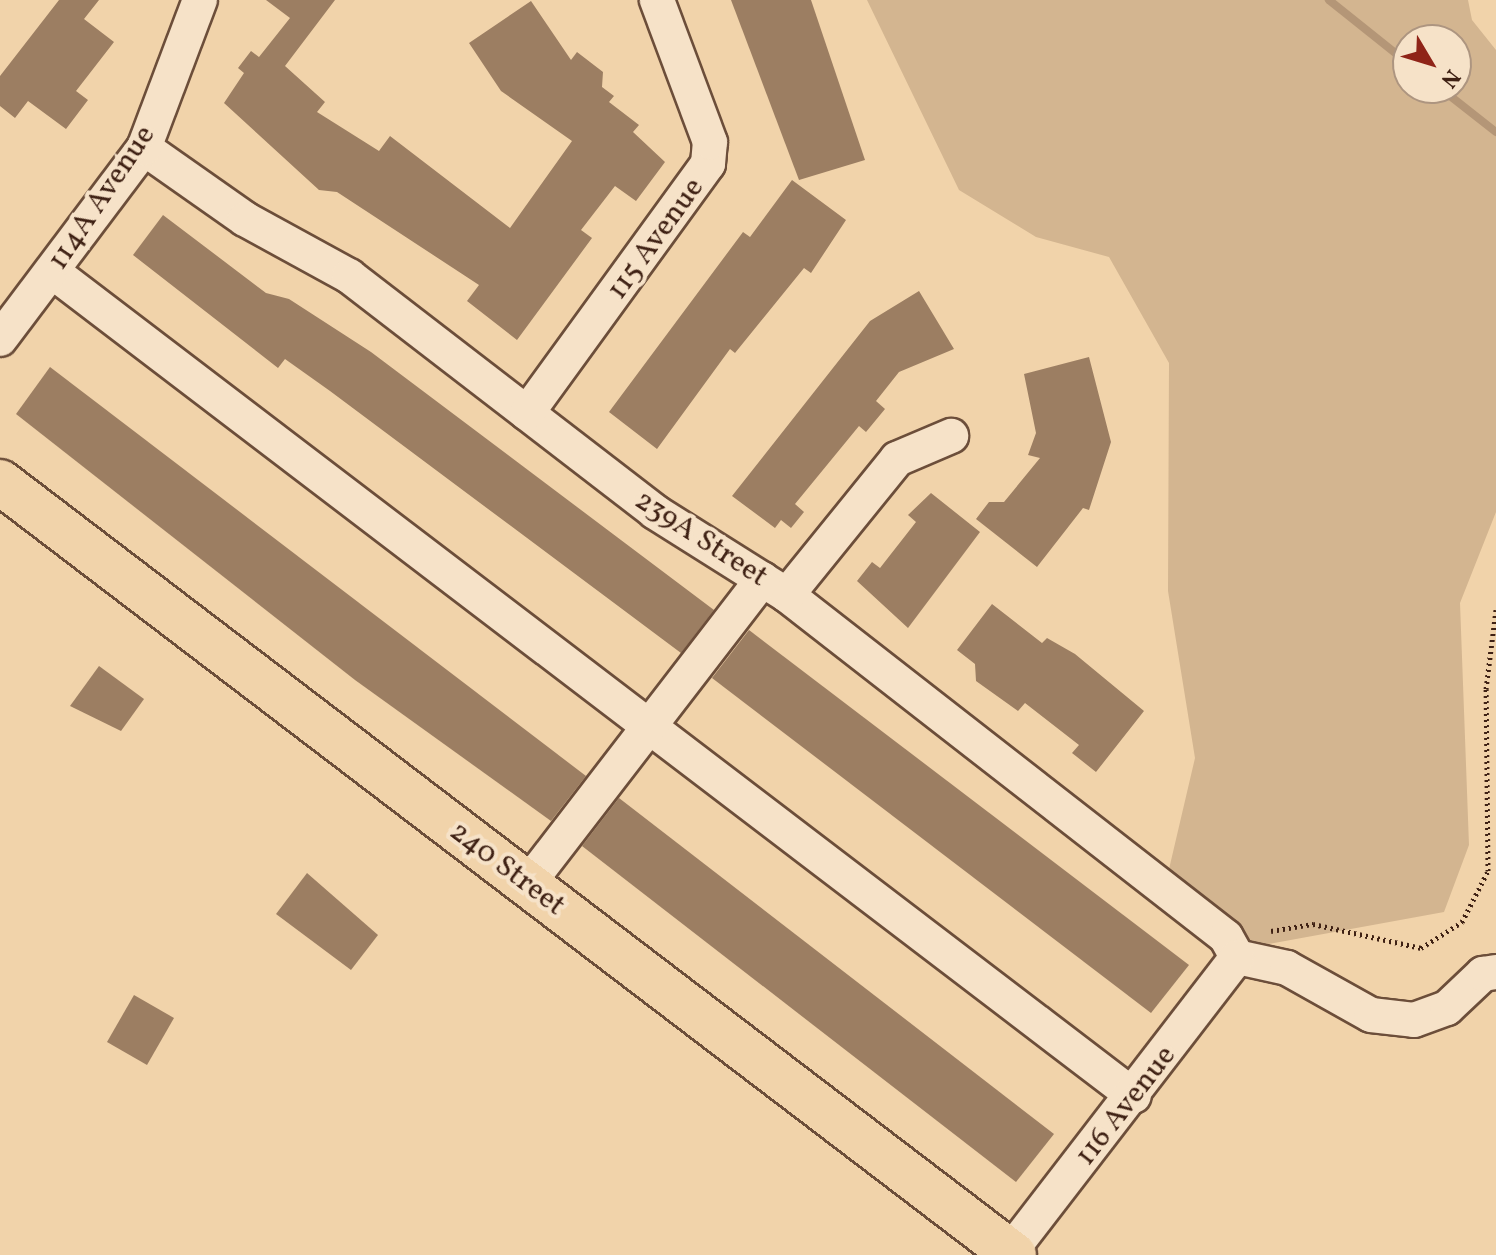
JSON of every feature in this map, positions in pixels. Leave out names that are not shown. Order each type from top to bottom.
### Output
[{"type":"main road","name":"240 Street","points":[[0,482],[1012,1254]]},
{"type":"street","name":"114A Avenue","points":[[0,339],[144,148],[200,0]]},
{"type":"street","name":"115 Avenue","points":[[527,413],[708,164],[710,142],[657,0]]},
{"type":"street","name":"239A Street","points":[[144,148],[245,219],[349,276],[655,512],[775,587],[1226,937],[1237,957]]},
{"type":"street","points":[[53,272],[1134,1096]]},
{"type":"street","points":[[527,885],[650,727],[775,587],[897,459],[951,436]]},
{"type":"street","points":[[1237,957],[1287,968],[1371,1015],[1414,1020],[1447,1008],[1483,974],[1496,972]]},
{"type":"street","name":"116 Avenue","points":[[1012,1254],[1237,957]]},
{"type":"path","points":[[1263,931],[1313,924],[1421,948],[1462,922],[1488,871],[1486,689],[1496,610]]},
{"type":"shaded area","points":[[867,0],[1468,0],[1472,20],[1496,50],[1496,512],[1460,603],[1469,845],[1444,912],[1252,947],[1166,882],[1195,758],[1168,591],[1169,363],[1109,257],[1036,237],[959,190]]},
{"type":"building","points":[[59,0],[99,0],[84,19],[114,42],[76,91],[88,100],[66,129],[28,101],[15,118],[0,106],[0,76]]},
{"type":"building","points":[[266,0],[335,0],[285,66],[325,102],[317,112],[379,151],[390,136],[510,228],[572,141],[501,91],[469,43],[531,1],[571,60],[577,52],[603,72],[602,87],[614,96],[609,102],[639,125],[633,132],[665,162],[636,201],[615,186],[581,230],[592,238],[517,340],[467,301],[479,285],[337,192],[319,190],[224,103],[244,73],[238,68],[251,51],[259,57],[290,18]]},
{"type":"building","points":[[731,0],[811,0],[865,160],[799,180]]},
{"type":"building","points":[[792,180],[846,220],[811,273],[804,268],[735,353],[730,349],[657,449],[609,412],[743,232],[750,237]]},
{"type":"building","points":[[163,215],[266,293],[289,299],[371,352],[714,610],[681,653],[285,359],[278,368],[133,255]]},
{"type":"building","points":[[919,291],[954,349],[899,372],[876,401],[885,409],[866,432],[859,426],[795,504],[804,512],[791,528],[781,520],[775,528],[732,496],[870,321]]},
{"type":"building","points":[[1089,357],[1111,442],[1089,510],[1083,508],[1037,567],[976,519],[989,502],[1004,502],[1040,458],[1028,455],[1036,433],[1024,374]]},
{"type":"building","points":[[50,367],[586,776],[551,821],[355,680],[16,414]]},
{"type":"building","points":[[931,493],[980,532],[908,628],[857,581],[872,562],[880,568],[916,522],[908,515]]},
{"type":"building","points":[[992,604],[1042,643],[1047,638],[1075,654],[1144,711],[1096,772],[1072,753],[1079,745],[1025,703],[1018,711],[976,681],[975,664],[957,650]]},
{"type":"building","points":[[749,630],[1189,965],[1151,1013],[712,678]]},
{"type":"building","points":[[99,666],[144,699],[121,731],[70,706]]},
{"type":"building","points":[[619,798],[1054,1134],[1016,1182],[582,846]]},
{"type":"building","points":[[307,873],[378,935],[351,970],[276,914]]},
{"type":"building","points":[[134,995],[174,1018],[147,1065],[107,1042]]},
{"type":"waterway","points":[[1329,0],[1392,50]]},
{"type":"waterway","points":[[1460,104],[1496,132]]}]
